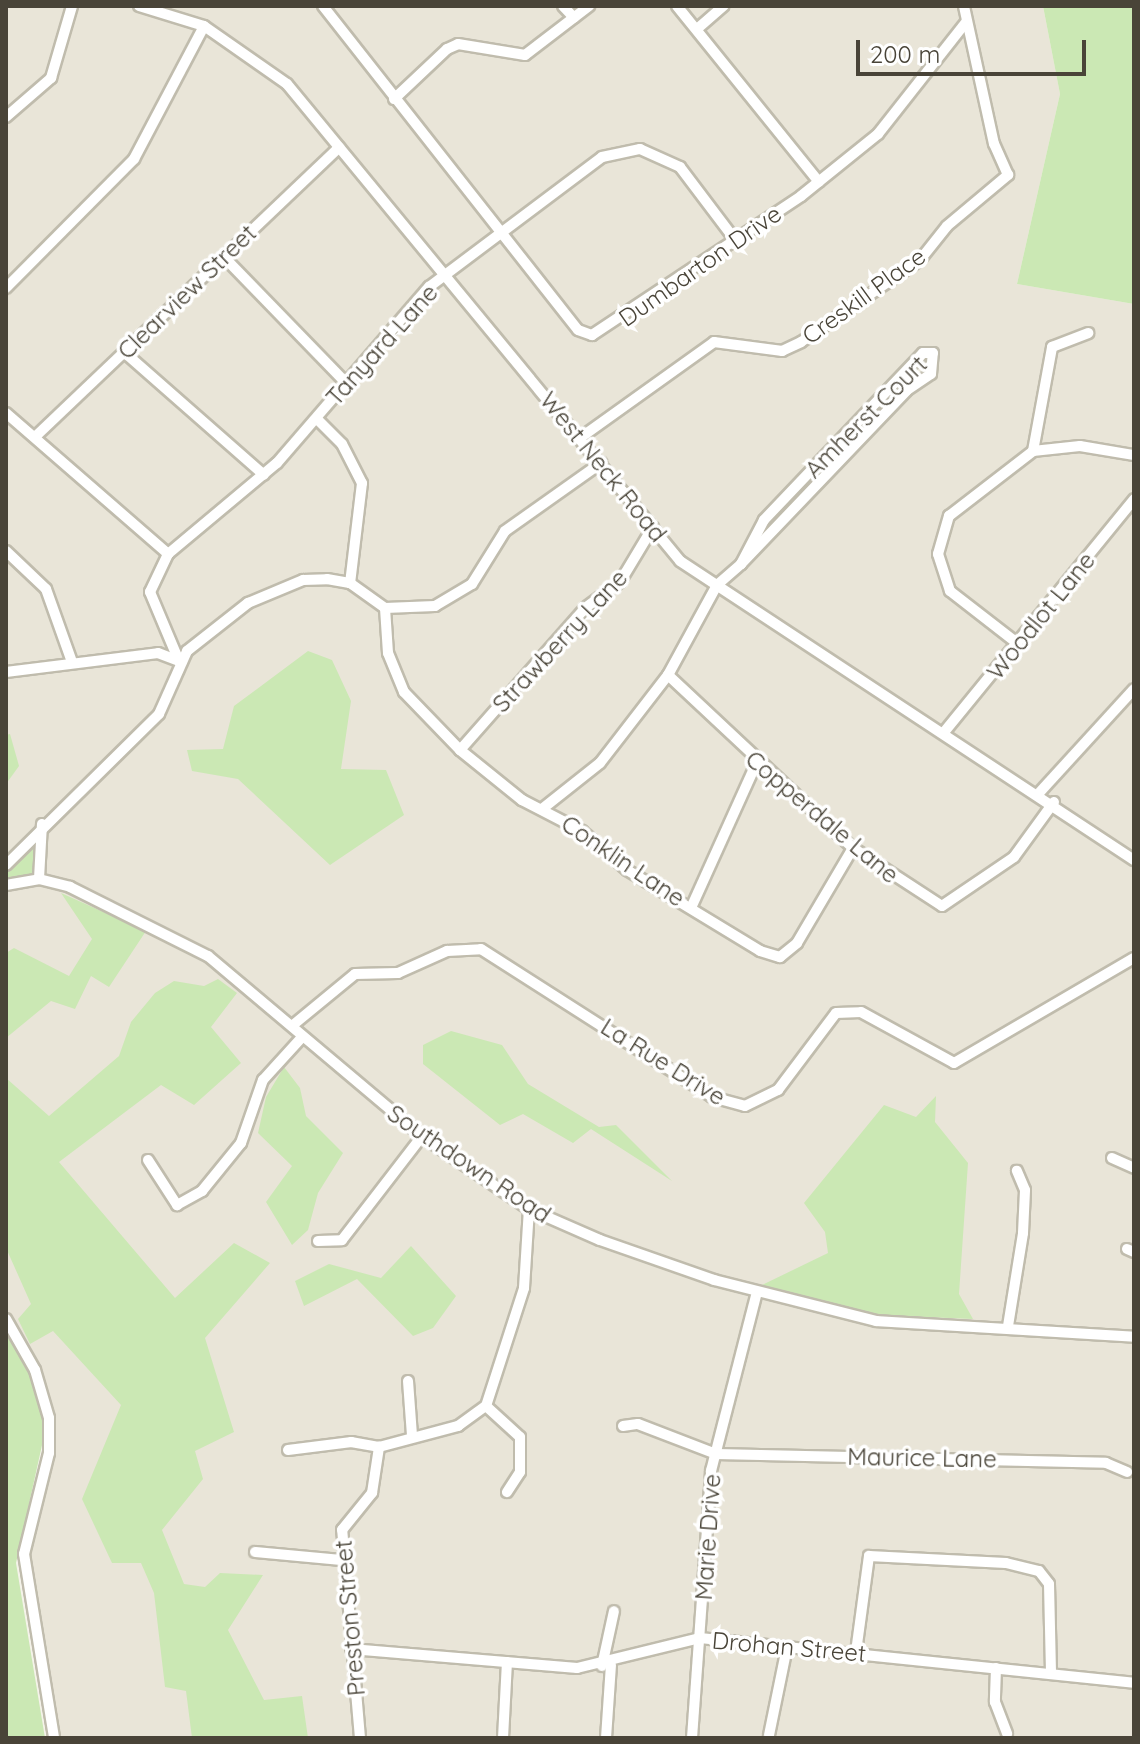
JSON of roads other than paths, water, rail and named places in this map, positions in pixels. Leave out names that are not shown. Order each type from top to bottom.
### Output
[{"type":"street","points":[[6,117],[51,78],[72,6]]},
{"type":"street","name":"West Neck Road","points":[[139,6],[204,26],[265,62],[339,147],[680,561],[1040,792],[1133,857]]},
{"type":"street","name":"Dumbarton Drive","points":[[323,6],[578,330],[592,335],[736,241],[819,182],[878,134],[966,22]]},
{"type":"street","points":[[563,6],[574,18]]},
{"type":"street","points":[[394,99],[447,49],[458,44],[525,55],[589,6]]},
{"type":"street","points":[[677,6],[819,182]]},
{"type":"street","points":[[697,29],[723,6]]},
{"type":"street","points":[[964,6],[966,22]]},
{"type":"street","name":"Creskill Place","points":[[580,438],[714,342],[782,351],[801,342],[920,260],[947,226],[1008,175],[966,22]]},
{"type":"street","points":[[6,288],[134,159],[204,26]]},
{"type":"street","name":"Clearview Street","points":[[35,437],[339,147]]},
{"type":"street","name":"Tanyard Lane","points":[[179,661],[150,592],[168,554],[264,475],[444,277],[602,157],[640,149],[680,167],[736,241]]},
{"type":"street","points":[[224,257],[346,383]]},
{"type":"street","points":[[1033,451],[1052,347],[1088,333]]},
{"type":"street","points":[[124,352],[264,475]]},
{"type":"street","name":"Amherst Court","points":[[717,585],[741,564],[862,434],[934,371],[933,353],[923,353],[764,520],[741,564]]},
{"type":"street","points":[[6,413],[168,554]]},
{"type":"street","points":[[317,419],[342,444],[362,483],[350,583]]},
{"type":"street","points":[[1017,643],[950,591],[938,554],[949,516],[1033,451],[1080,446],[1134,455]]},
{"type":"street","points":[[6,865],[43,822],[159,714],[179,661],[187,651],[272,589],[303,580],[350,583],[385,608],[414,610],[455,597],[505,531],[601,463]]},
{"type":"street","name":"Woodlot Lane","points":[[945,731],[1134,499]]},
{"type":"street","name":"Strawberry Lane","points":[[460,750],[585,608],[620,582],[653,527]]},
{"type":"street","points":[[6,551],[46,589],[72,662]]},
{"type":"street","points":[[542,809],[582,782],[668,675],[717,585]]},
{"type":"street","name":"Conklin Lane","points":[[385,608],[388,653],[404,692],[460,750],[542,809],[691,908],[780,957],[830,895],[853,848]]},
{"type":"street","points":[[6,672],[158,653],[179,661]]},
{"type":"street","name":"Copperdale Lane","points":[[668,675],[756,764],[853,848],[942,906],[1014,857],[1054,802]]},
{"type":"street","points":[[1040,792],[1134,689]]},
{"type":"street","points":[[691,908],[756,764]]},
{"type":"street","points":[[6,885],[39,879],[43,822]]},
{"type":"street","name":"Southdown Road","points":[[39,879],[140,916],[208,956],[422,1136],[529,1209],[757,1292],[876,1321],[1008,1326],[1134,1337]]},
{"type":"street","name":"La Rue Drive","points":[[293,1025],[355,974],[398,973],[447,951],[481,949],[712,1097],[745,1106],[778,1090],[836,1013],[861,1012],[954,1063],[1134,958]]},
{"type":"street","points":[[148,1160],[177,1205],[202,1191],[241,1143],[263,1080],[303,1036]]},
{"type":"street","points":[[318,1241],[342,1240],[422,1136]]},
{"type":"street","points":[[1112,1158],[1134,1168]]},
{"type":"street","points":[[1008,1326],[1023,1233],[1025,1190],[1017,1171]]},
{"type":"street","points":[[288,1450],[351,1442],[379,1447],[412,1435],[458,1426],[486,1406],[524,1288],[529,1209]]},
{"type":"street","name":"Marie Drive","points":[[692,1738],[716,1454],[757,1292]]},
{"type":"street","points":[[6,1319],[35,1370],[49,1418],[49,1453],[24,1554],[54,1738]]},
{"type":"street","points":[[408,1381],[412,1435]]},
{"type":"street","points":[[486,1406],[522,1445],[520,1472],[507,1492]]},
{"type":"street","name":"Maurice Lane","points":[[623,1426],[638,1424],[716,1454],[1106,1463],[1127,1472]]},
{"type":"street","name":"Preston Street","points":[[360,1738],[342,1560],[342,1530],[372,1493],[379,1447]]},
{"type":"street","points":[[255,1552],[342,1560]]},
{"type":"street","points":[[856,1652],[869,1556],[1039,1571],[1054,1604],[1051,1674]]},
{"type":"street","points":[[606,1738],[606,1666],[614,1611]]},
{"type":"street","name":"Drohan Street","points":[[351,1649],[507,1662],[606,1666],[700,1638],[1134,1683]]},
{"type":"street","points":[[768,1737],[787,1647]]},
{"type":"street","points":[[503,1738],[507,1662]]},
{"type":"street","points":[[996,1668],[995,1702],[1007,1734]]}]
